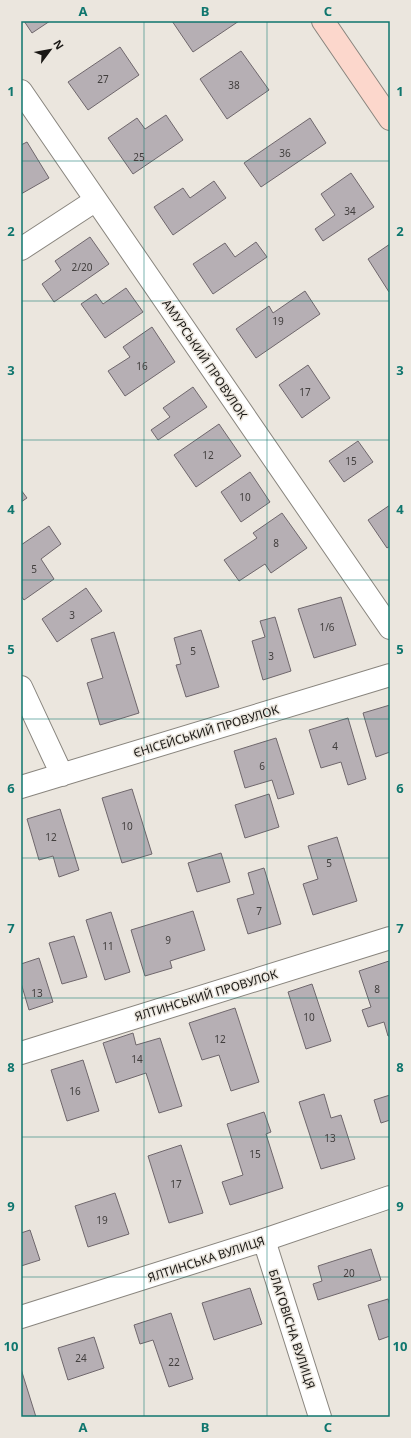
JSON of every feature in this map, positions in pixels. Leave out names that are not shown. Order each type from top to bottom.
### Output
[{"type":"street","points":[[323,21],[390,119]]},
{"type":"street","name":"АМУРСЬКИЙ ПРОВУЛОК","points":[[21,91],[390,628]]},
{"type":"street","points":[[21,248],[96,200]]},
{"type":"street","name":"ЄНІСЕЙСЬКИЙ ПРОВУЛОК","points":[[21,787],[390,675]]},
{"type":"street","points":[[21,687],[62,774]]},
{"type":"street","name":"ЯЛТИНСЬКИЙ ПРОВУЛОК","points":[[21,1052],[390,938]]},
{"type":"street","name":"ЯЛТИНСЬКА ВУЛИЦЯ","points":[[21,1317],[264,1240],[390,1197]]},
{"type":"street","name":"БЛАГОВІСНА ВУЛИЦЯ","points":[[264,1240],[320,1417]]},
{"type":"building","points":[[24,21],[50,21],[32,33]]},
{"type":"building","points":[[172,21],[239,21],[193,52]]},
{"type":"building","points":[[120,47],[139,75],[88,110],[68,82]]},
{"type":"building","points":[[241,51],[269,90],[227,119],[200,79]]},
{"type":"building","points":[[166,115],[183,140],[133,174],[108,138],[137,118],[145,129]]},
{"type":"building","points":[[310,118],[326,143],[261,187],[244,163]]},
{"type":"building","points":[[27,142],[49,178],[21,194],[21,145]]},
{"type":"building","points":[[351,173],[374,207],[323,241],[315,229],[335,215],[321,194]]},
{"type":"building","points":[[214,181],[226,198],[173,235],[154,207],[183,188],[190,198]]},
{"type":"building","points":[[90,237],[109,264],[54,302],[42,284],[61,270],[55,261]]},
{"type":"building","points":[[256,242],[267,257],[213,294],[193,264],[225,243],[235,257]]},
{"type":"building","points":[[390,244],[390,292],[389,292],[368,259]]},
{"type":"building","points":[[126,288],[143,312],[105,338],[81,304],[96,294],[103,304]]},
{"type":"building","points":[[305,291],[320,314],[256,358],[236,329],[269,306],[273,313]]},
{"type":"building","points":[[152,327],[175,362],[125,396],[108,371],[130,357],[123,347]]},
{"type":"building","points":[[308,365],[330,398],[302,418],[279,385]]},
{"type":"building","points":[[193,387],[207,407],[158,440],[151,430],[170,417],[163,408]]},
{"type":"building","points":[[219,424],[241,456],[196,487],[174,455]]},
{"type":"building","points":[[358,441],[373,462],[344,482],[329,461]]},
{"type":"building","points":[[250,472],[270,502],[241,522],[221,492]]},
{"type":"building","points":[[21,490],[27,498],[21,502]]},
{"type":"building","points":[[390,505],[390,546],[387,548],[368,520]]},
{"type":"building","points":[[282,513],[307,548],[271,573],[265,564],[239,581],[224,560],[257,538],[253,533]]},
{"type":"building","points":[[49,526],[61,544],[41,559],[54,579],[24,600],[21,596],[21,545]]},
{"type":"building","points":[[86,588],[102,611],[57,642],[42,619]]},
{"type":"building","points":[[341,597],[356,645],[314,658],[298,609]]},
{"type":"building","points":[[275,617],[291,671],[263,680],[252,641],[265,637],[260,621]]},
{"type":"building","points":[[201,630],[219,687],[186,697],[176,665],[181,664],[174,638]]},
{"type":"building","points":[[114,632],[139,713],[100,725],[87,683],[103,678],[91,639]]},
{"type":"building","points":[[390,705],[390,752],[376,757],[363,713]]},
{"type":"building","points":[[348,718],[366,779],[348,785],[341,762],[321,768],[309,730]]},
{"type":"building","points":[[276,738],[294,794],[278,799],[272,780],[245,788],[234,751]]},
{"type":"building","points":[[132,789],[152,854],[122,863],[102,798]]},
{"type":"building","points":[[269,794],[279,827],[245,838],[235,805]]},
{"type":"building","points":[[60,809],[79,870],[59,877],[53,856],[39,860],[27,819]]},
{"type":"building","points":[[337,837],[357,901],[313,915],[303,884],[318,879],[308,846]]},
{"type":"building","points":[[221,853],[230,882],[197,892],[188,863]]},
{"type":"building","points":[[264,868],[281,924],[248,934],[237,899],[254,894],[248,873]]},
{"type":"building","points":[[193,911],[205,950],[170,961],[172,968],[145,976],[131,930]]},
{"type":"building","points":[[111,912],[130,972],[105,980],[86,920]]},
{"type":"building","points":[[74,936],[87,977],[62,984],[49,943]]},
{"type":"building","points":[[39,958],[53,1002],[29,1010],[21,983],[21,964]]},
{"type":"building","points":[[389,961],[390,1036],[388,1036],[384,1022],[368,1027],[362,1010],[371,1007],[359,971]]},
{"type":"building","points":[[312,984],[331,1041],[306,1049],[288,992]]},
{"type":"building","points":[[235,1008],[259,1082],[231,1091],[219,1055],[202,1060],[189,1023]]},
{"type":"building","points":[[133,1033],[136,1045],[160,1038],[182,1106],[159,1113],[146,1073],[116,1083],[103,1043]]},
{"type":"building","points":[[83,1060],[99,1111],[67,1121],[51,1070]]},
{"type":"building","points":[[324,1094],[331,1118],[341,1115],[355,1159],[321,1169],[299,1102]]},
{"type":"building","points":[[390,1095],[390,1120],[381,1123],[374,1100]]},
{"type":"building","points":[[264,1112],[271,1132],[266,1134],[283,1188],[230,1205],[222,1182],[243,1175],[227,1124]]},
{"type":"building","points":[[181,1145],[203,1213],[169,1223],[148,1156]]},
{"type":"building","points":[[115,1193],[129,1234],[88,1247],[75,1206]]},
{"type":"building","points":[[30,1230],[40,1260],[21,1266],[21,1233]]},
{"type":"building","points":[[371,1249],[381,1280],[318,1300],[313,1284],[322,1281],[318,1266]]},
{"type":"building","points":[[250,1288],[262,1324],[214,1340],[202,1303]]},
{"type":"building","points":[[388,1299],[390,1306],[390,1336],[379,1340],[368,1305]]},
{"type":"building","points":[[171,1313],[193,1379],[169,1387],[153,1340],[140,1344],[134,1325]]},
{"type":"building","points":[[94,1337],[104,1368],[68,1380],[58,1348]]},
{"type":"building","points":[[21,1369],[36,1417],[21,1417]]}]
